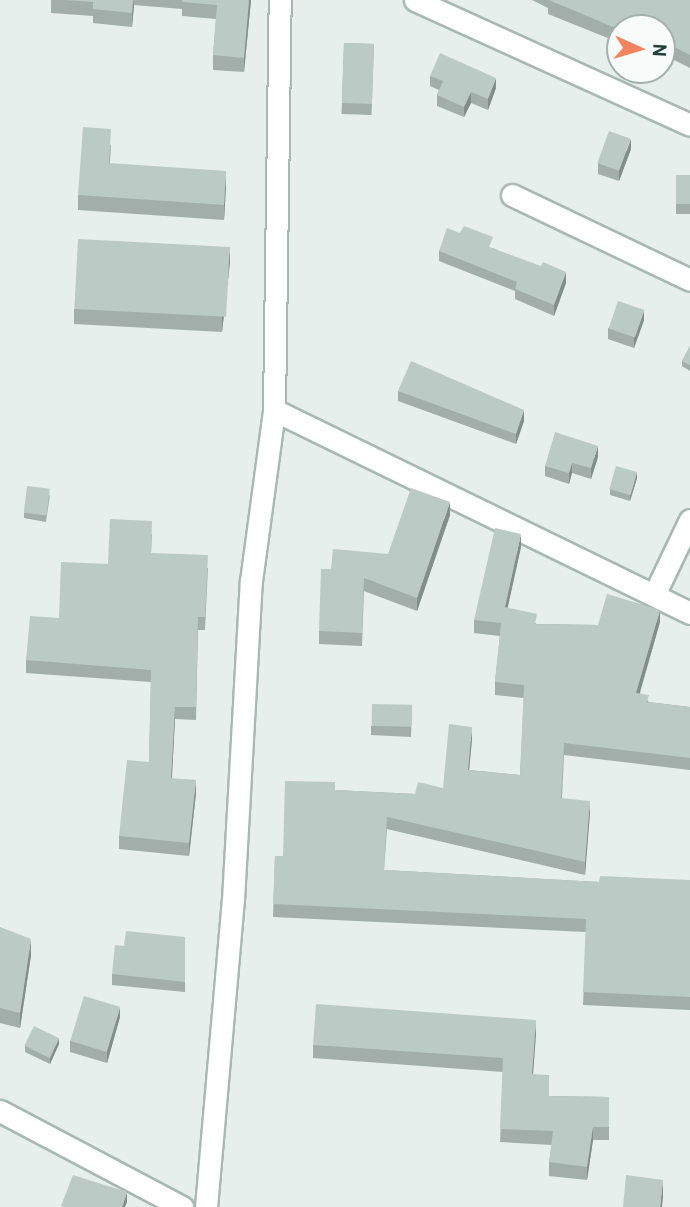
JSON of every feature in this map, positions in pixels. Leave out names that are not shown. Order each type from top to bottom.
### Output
[{"type":"street","points":[[206,1207],[233,900],[251,581],[274,410],[280,0]]},
{"type":"street","points":[[415,0],[690,125]]},
{"type":"street","points":[[512,195],[690,280]]},
{"type":"street","points":[[274,410],[690,613]]},
{"type":"street","points":[[654,595],[690,520]]},
{"type":"street","points":[[0,1111],[182,1207]]},
{"type":"building","points":[[65,0],[133,0],[132,13],[93,9],[93,2]]},
{"type":"building","points":[[182,0],[249,0],[244,58],[213,55],[217,5]]},
{"type":"building","points":[[549,0],[690,0],[690,55],[676,48],[676,14],[606,14],[606,24]]},
{"type":"building","points":[[344,43],[374,44],[372,104],[342,103]]},
{"type":"building","points":[[440,53],[496,78],[488,99],[471,92],[464,107],[437,95],[443,81],[430,76]]},
{"type":"building","points":[[83,127],[111,129],[109,163],[226,171],[224,205],[78,195]]},
{"type":"building","points":[[609,131],[631,139],[619,171],[597,163]]},
{"type":"building","points":[[676,175],[690,175],[690,204],[676,204]]},
{"type":"building","points":[[464,226],[493,237],[489,247],[541,266],[543,262],[566,272],[554,305],[515,289],[517,282],[439,251],[447,228],[460,233]]},
{"type":"building","points":[[78,239],[230,247],[226,317],[74,309]]},
{"type":"building","points":[[618,301],[644,310],[635,338],[609,328]]},
{"type":"building","points":[[690,346],[690,365],[682,361]]},
{"type":"building","points":[[411,361],[524,410],[516,434],[398,391]]},
{"type":"building","points":[[555,432],[598,446],[591,468],[572,463],[569,473],[545,466]]},
{"type":"building","points":[[616,466],[637,472],[631,495],[609,489]]},
{"type":"building","points":[[27,486],[50,489],[47,516],[24,513]]},
{"type":"building","points":[[411,488],[450,502],[417,598],[364,578],[362,633],[319,631],[321,569],[331,569],[333,549],[388,554]]},
{"type":"building","points":[[110,519],[152,521],[151,553],[208,555],[205,617],[198,617],[196,707],[175,707],[171,778],[196,780],[189,843],[119,836],[127,760],[149,762],[151,670],[26,660],[30,616],[59,618],[61,562],[108,564]]},
{"type":"building","points":[[495,528],[521,534],[505,607],[537,614],[535,624],[598,625],[607,594],[660,610],[636,693],[649,695],[647,702],[690,707],[690,758],[564,743],[561,798],[590,801],[585,862],[387,817],[384,870],[599,882],[600,876],[690,880],[690,997],[583,992],[586,919],[273,904],[275,856],[283,856],[285,781],[335,782],[335,790],[415,794],[418,782],[443,788],[449,724],[472,727],[468,770],[520,775],[524,685],[495,682],[501,623],[474,620]]},
{"type":"building","points":[[372,704],[412,705],[412,727],[372,726]]},
{"type":"building","points":[[0,927],[31,939],[20,1013],[0,1008]]},
{"type":"building","points":[[126,931],[185,937],[185,982],[112,974],[115,945],[124,946]]},
{"type":"building","points":[[84,996],[120,1007],[107,1052],[70,1041]]},
{"type":"building","points":[[316,1004],[536,1020],[532,1074],[549,1075],[549,1096],[609,1097],[609,1127],[593,1127],[587,1167],[549,1162],[553,1131],[500,1129],[503,1058],[313,1045]]},
{"type":"building","points":[[34,1026],[59,1038],[50,1058],[24,1046]]},
{"type":"building","points":[[73,1175],[127,1192],[122,1207],[61,1206]]},
{"type":"building","points":[[626,1175],[663,1180],[660,1207],[623,1207]]}]
